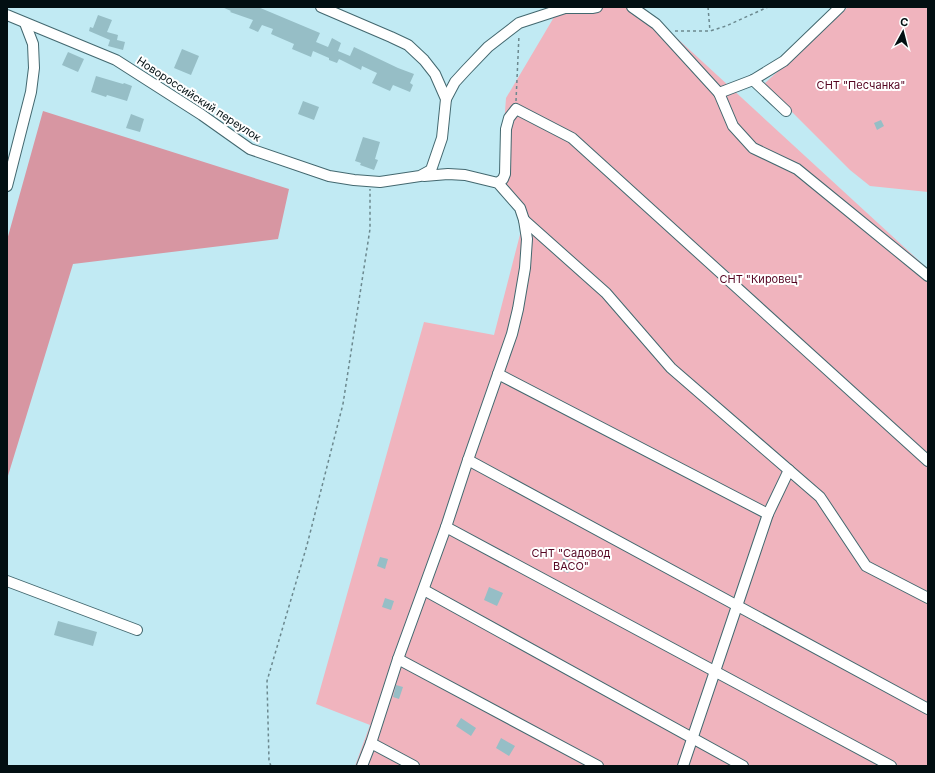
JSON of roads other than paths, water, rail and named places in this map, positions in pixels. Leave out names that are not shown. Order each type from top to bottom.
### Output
[{"type":"street","points":[[321,7],[408,45],[424,60],[435,74],[446,100]]},
{"type":"street","points":[[420,176],[431,170],[442,138],[446,100],[456,82],[488,48],[519,23],[565,8],[597,7]]},
{"type":"street","points":[[632,7],[647,16],[656,24],[719,94],[733,126],[752,148],[797,168],[928,276]]},
{"type":"street","points":[[719,94],[753,80],[784,61],[840,7]]},
{"type":"street","name":"Новороссийский переулок","points":[[7,15],[116,60],[202,115],[250,149],[329,176],[354,180],[380,182],[420,176],[448,174],[465,175],[498,183]]},
{"type":"street","points":[[7,186],[31,92],[34,68],[33,44],[25,23]]},
{"type":"street","points":[[753,80],[786,111]]},
{"type":"street","points":[[362,766],[512,334],[518,309],[525,268],[527,239],[524,220],[520,208],[498,183],[503,180],[504,174],[506,129],[509,118],[516,109],[572,138],[928,461]]},
{"type":"street","points":[[524,220],[606,293],[671,368],[820,497],[866,566],[928,598]]},
{"type":"street","points":[[498,374],[768,514]]},
{"type":"street","points":[[468,460],[928,709]]},
{"type":"street","points":[[683,766],[768,514],[789,470]]},
{"type":"street","points":[[446,527],[891,766]]},
{"type":"street","points":[[7,581],[137,630]]},
{"type":"street","points":[[424,590],[743,766]]},
{"type":"street","points":[[398,659],[598,766]]},
{"type":"street","points":[[371,743],[414,766]]},
{"type":"park label","name":"СНТ \"Песчанка\"","points":[[861,85]]},
{"type":"park label","name":"СНТ \"Кировец\"","points":[[761,279]]},
{"type":"park label","name":"СНТ \"Садовод ВАСО\"","points":[[571,559]]}]
